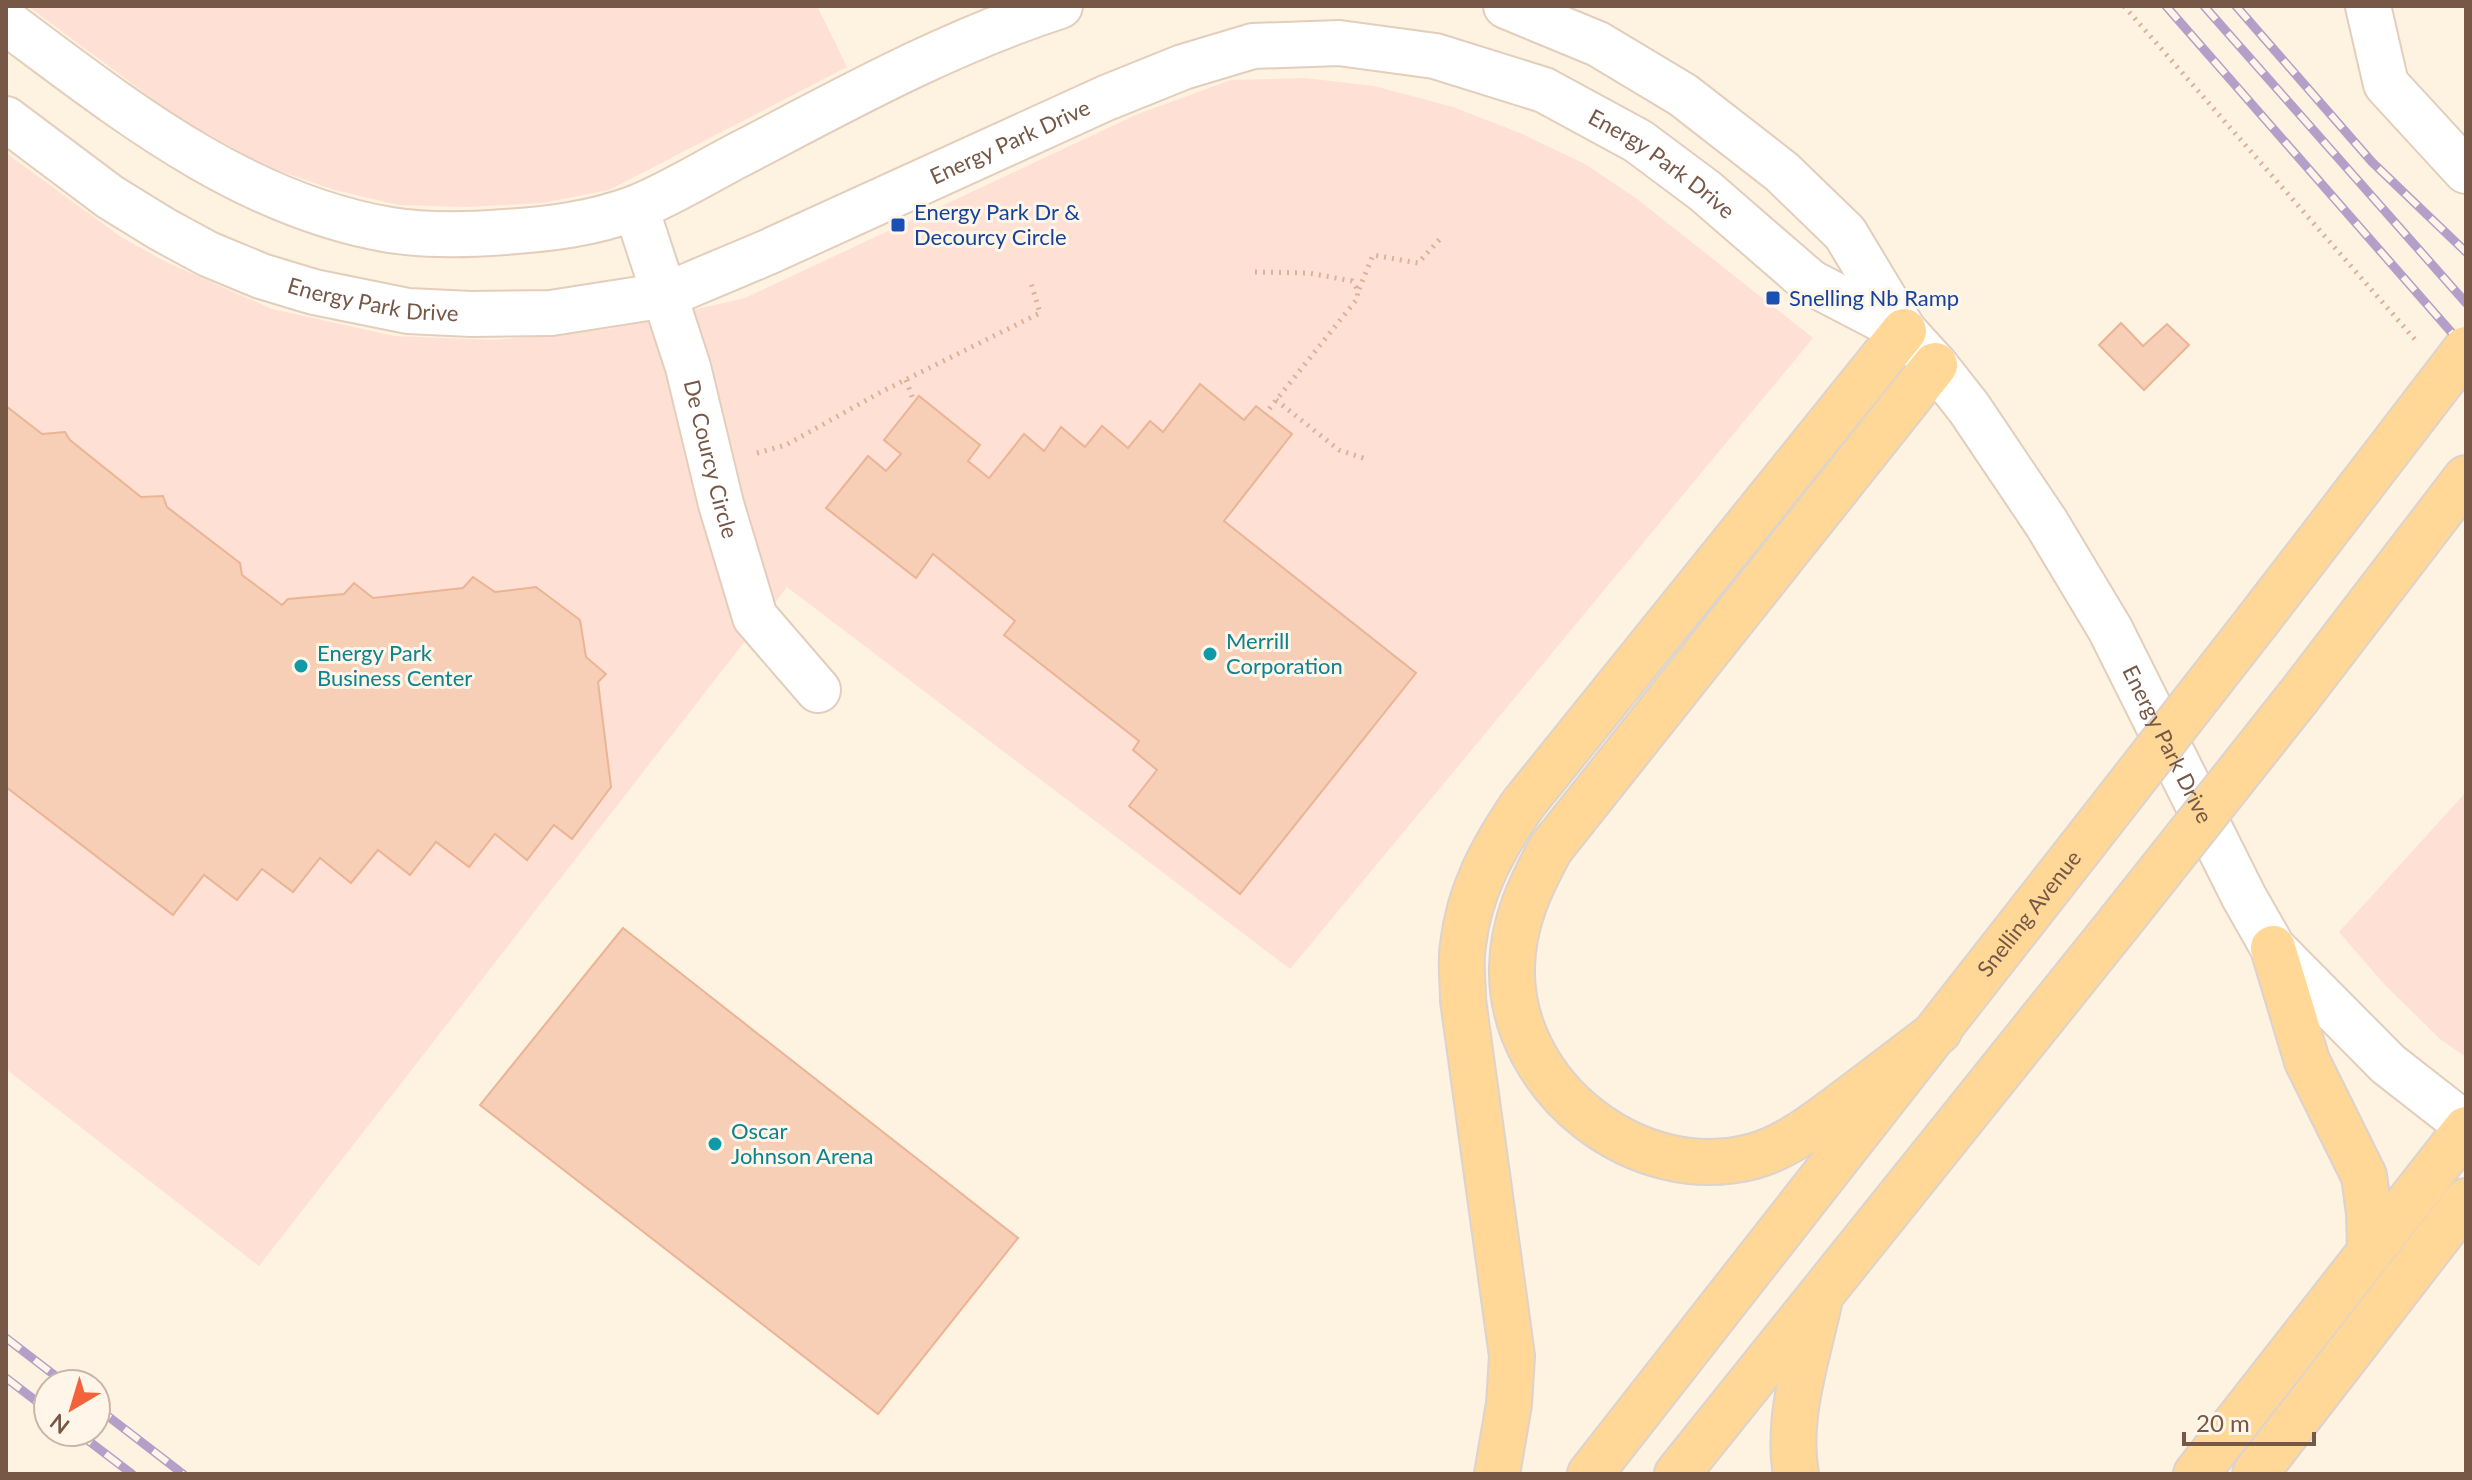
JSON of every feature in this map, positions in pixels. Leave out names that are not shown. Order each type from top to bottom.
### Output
[{"type":"main road","points":[[1497,1474],[1509,1404],[1512,1356],[1463,1000],[1462,946],[1473,896],[1495,845],[1523,804],[1904,331]]},
{"type":"main road","name":"Snelling Avenue","points":[[1590,1474],[1939,1031],[2361,486],[2445,350]]},
{"type":"main road","points":[[1935,365],[1551,848],[1529,889],[1515,928],[1511,969],[1517,1013],[1535,1059],[1563,1096],[1590,1122],[1632,1146],[1679,1161],[1751,1157],[1808,1130],[1939,1031]]},
{"type":"main road","points":[[1677,1474],[2299,696],[2466,478]]},
{"type":"main road","points":[[2273,948],[2307,1061],[2364,1176],[2370,1252]]},
{"type":"main road","points":[[2196,1474],[2466,1127]]},
{"type":"main road","points":[[2255,1474],[2466,1201]]},
{"type":"main road","points":[[1796,1474],[1792,1453],[1795,1415],[1821,1293]]},
{"type":"street","points":[[6,22],[151,129],[218,168],[280,197],[332,216],[390,230],[442,235],[563,228],[636,208],[894,74],[1023,18],[1060,6]]},
{"type":"street","name":"Energy Park Drive","points":[[1506,6],[1610,51],[1683,95],[1782,172],[1845,233],[1904,331],[1935,365],[1995,444],[2110,629],[2244,897],[2273,948],[2388,1064],[2466,1127]]},
{"type":"street","points":[[2368,6],[2386,84],[2466,171]]},
{"type":"street","name":"Energy Park Drive","points":[[6,119],[110,197],[208,254],[261,276],[314,292],[408,311],[551,313],[666,295],[768,252],[1106,98],[1183,67],[1253,46],[1339,43],[1435,56],[1544,90],[1638,141],[1705,191],[1810,282],[1904,331]]},
{"type":"street","name":"De Courcy Circle","points":[[636,208],[688,367],[721,504],[755,617],[818,690]]},
{"type":"path","points":[[2124,6],[2445,350]]},
{"type":"path","points":[[1265,414],[1357,299],[1373,255],[1418,263],[1441,238]]},
{"type":"path","points":[[1255,272],[1309,273],[1352,281],[1358,290]]},
{"type":"path","points":[[753,440],[757,455],[786,445],[1040,313],[1031,283]]},
{"type":"path","points":[[906,380],[914,402]]},
{"type":"path","points":[[1276,400],[1339,450],[1366,459]]},
{"type":"shaded area","points":[[28,6],[817,6],[847,67],[609,190],[542,203],[466,207],[398,205],[335,190],[262,165],[174,115]]},
{"type":"shaded area","points":[[1305,78],[1374,86],[1453,107],[1520,133],[1585,164],[1637,199],[1813,338],[1290,969],[787,587],[259,1266],[6,1069],[6,153],[121,237],[164,261],[272,309],[394,336],[494,340],[609,329],[745,298],[1138,114],[1231,80]]},
{"type":"shaded area","points":[[2466,792],[2466,1057],[2440,1039],[2384,984],[2339,932]]},
{"type":"building","points":[[2121,323],[2143,346],[2167,324],[2189,345],[2144,390],[2099,345]]},
{"type":"building","name":"Merrill Corporation","points":[[1200,384],[1244,420],[1256,406],[1292,434],[1224,521],[1416,673],[1240,894],[1129,806],[1157,770],[1133,750],[1139,741],[1004,635],[1015,621],[933,554],[916,578],[826,508],[868,456],[886,471],[901,454],[884,440],[919,396],[980,445],[968,461],[989,478],[1024,434],[1044,451],[1061,427],[1085,447],[1102,426],[1128,448],[1150,421],[1163,432]]},
{"type":"building","name":"Energy Park Business Center","points":[[6,406],[42,434],[65,432],[70,440],[141,497],[163,496],[167,507],[240,563],[242,575],[282,605],[288,599],[344,594],[354,583],[373,598],[463,588],[473,577],[495,592],[536,587],[580,620],[586,657],[606,674],[598,682],[611,787],[572,839],[554,825],[527,860],[495,834],[469,867],[436,842],[410,875],[378,850],[351,883],[320,858],[293,892],[262,869],[237,900],[204,875],[173,915],[6,787]]},
{"type":"building","name":"Oscar Johnson Arena","points":[[623,928],[1018,1238],[878,1414],[480,1105]]},
{"type":"railway","points":[[2166,6],[2466,349]]},
{"type":"railway","points":[[2204,6],[2466,303]]},
{"type":"railway","points":[[2236,6],[2372,162],[2466,252]]},
{"type":"railway","points":[[6,1338],[45,1368]]},
{"type":"railway","points":[[6,1378],[32,1398]]},
{"type":"railway","points":[[112,1419],[183,1474]]},
{"type":"railway","points":[[98,1448],[132,1474]]},
{"type":"place","name":"Energy Park Dr & Decourcy Circle","points":[[898,225]]},
{"type":"place","name":"Snelling Nb Ramp","points":[[1773,298]]},
{"type":"place","name":"Merrill Corporation","points":[[1210,654]]},
{"type":"place","name":"Energy Park Business Center","points":[[301,666]]},
{"type":"place","name":"Oscar Johnson Arena","points":[[715,1144]]}]
